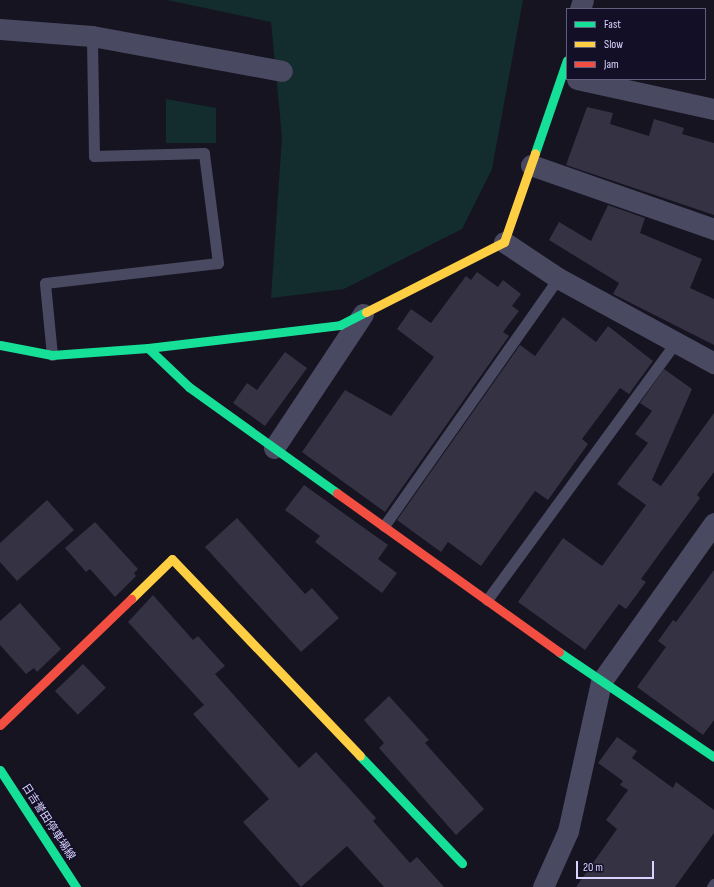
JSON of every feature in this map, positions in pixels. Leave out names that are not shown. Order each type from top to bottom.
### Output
[{"type":"street","points":[[0,29],[92,36],[282,71]]},
{"type":"street","points":[[0,345],[52,355],[148,348],[340,325],[504,242],[531,165],[566,80]]},
{"type":"street","points":[[597,80],[714,109]]},
{"type":"street","points":[[531,165],[714,229]]},
{"type":"street","points":[[504,242],[558,278],[677,340],[714,363]]},
{"type":"street","points":[[274,448],[363,314]]},
{"type":"street","points":[[148,348],[189,387],[601,682],[712,753]]},
{"type":"street","points":[[543,887],[568,831],[601,682],[714,522]]},
{"type":"street","points":[[0,725],[172,559],[462,863]]},
{"type":"street","name":"日吉誉田停車場線","points":[[0,770],[76,887]]},
{"type":"lane","points":[[52,355],[45,283],[218,263],[204,153],[94,156],[92,36]]},
{"type":"lane","points":[[384,526],[558,278]]},
{"type":"lane","points":[[487,600],[677,340]]},
{"type":"green space","points":[[167,0],[523,0],[492,169],[462,229],[344,289],[271,298],[282,137],[271,22]]},
{"type":"green space","points":[[166,99],[216,108],[216,143],[166,143]]},
{"type":"building","points":[[587,107],[613,113],[610,124],[649,136],[654,119],[684,128],[682,134],[714,143],[714,215],[566,165]]},
{"type":"building","points":[[608,205],[645,218],[640,233],[702,259],[690,288],[714,299],[714,345],[613,294],[619,283],[549,240],[559,222],[591,241]]},
{"type":"building","points":[[477,272],[498,287],[503,280],[521,294],[512,306],[519,311],[503,332],[509,336],[385,512],[302,452],[345,390],[391,416],[434,357],[397,329],[411,309],[431,323],[466,276],[471,280]]},
{"type":"building","points":[[563,317],[596,342],[608,326],[653,361],[629,394],[620,388],[582,439],[588,444],[548,500],[535,491],[481,566],[448,542],[441,552],[397,520],[520,345],[535,356]]},
{"type":"building","points":[[285,352],[307,368],[265,426],[233,403],[247,383],[257,390]]},
{"type":"building","points":[[664,369],[692,389],[652,480],[661,486],[714,413],[714,472],[697,495],[700,498],[641,579],[646,582],[626,609],[619,604],[585,650],[518,602],[563,538],[602,566],[646,505],[617,484],[648,443],[635,434],[652,411],[640,403]]},
{"type":"building","points":[[304,485],[388,545],[378,559],[397,573],[382,593],[315,542],[320,536],[285,510]]},
{"type":"building","points":[[47,500],[74,530],[17,581],[0,562],[0,543]]},
{"type":"building","points":[[237,518],[305,594],[312,588],[339,618],[301,652],[205,547]]},
{"type":"building","points":[[95,522],[138,569],[134,573],[136,576],[115,597],[90,569],[86,572],[65,548]]},
{"type":"building","points":[[714,570],[714,720],[703,735],[637,687],[666,647],[658,641],[673,620],[676,622]]},
{"type":"building","points":[[153,595],[193,640],[198,636],[225,666],[215,674],[299,768],[316,752],[376,818],[373,821],[410,863],[417,857],[444,887],[384,887],[347,846],[301,887],[243,822],[269,799],[193,714],[204,705],[128,622]]},
{"type":"building","points":[[20,603],[61,649],[37,672],[34,668],[26,674],[0,645],[0,621]]},
{"type":"building","points":[[83,664],[106,688],[78,715],[55,691]]},
{"type":"building","points":[[389,696],[429,740],[425,743],[484,809],[456,835],[379,748],[384,743],[364,720]]},
{"type":"building","points":[[617,737],[637,751],[632,758],[673,788],[676,782],[714,810],[714,833],[675,887],[576,887],[617,829],[606,820],[628,790],[620,785],[623,781],[598,763]]},
{"type":"traffic: fast","points":[[535,153],[566,63]]},
{"type":"traffic: fast","points":[[0,345],[52,355],[148,348],[340,325],[366,312]]},
{"type":"traffic: fast","points":[[148,348],[189,387],[337,493]]},
{"type":"traffic: fast","points":[[559,652],[714,757]]},
{"type":"traffic: fast","points":[[360,756],[462,863]]},
{"type":"traffic: fast","points":[[0,770],[76,887]]},
{"type":"traffic: slow","points":[[366,312],[504,242],[535,153]]},
{"type":"traffic: slow","points":[[131,599],[172,559],[360,756]]},
{"type":"traffic: jam","points":[[337,493],[559,652]]},
{"type":"traffic: jam","points":[[0,725],[131,599]]}]
